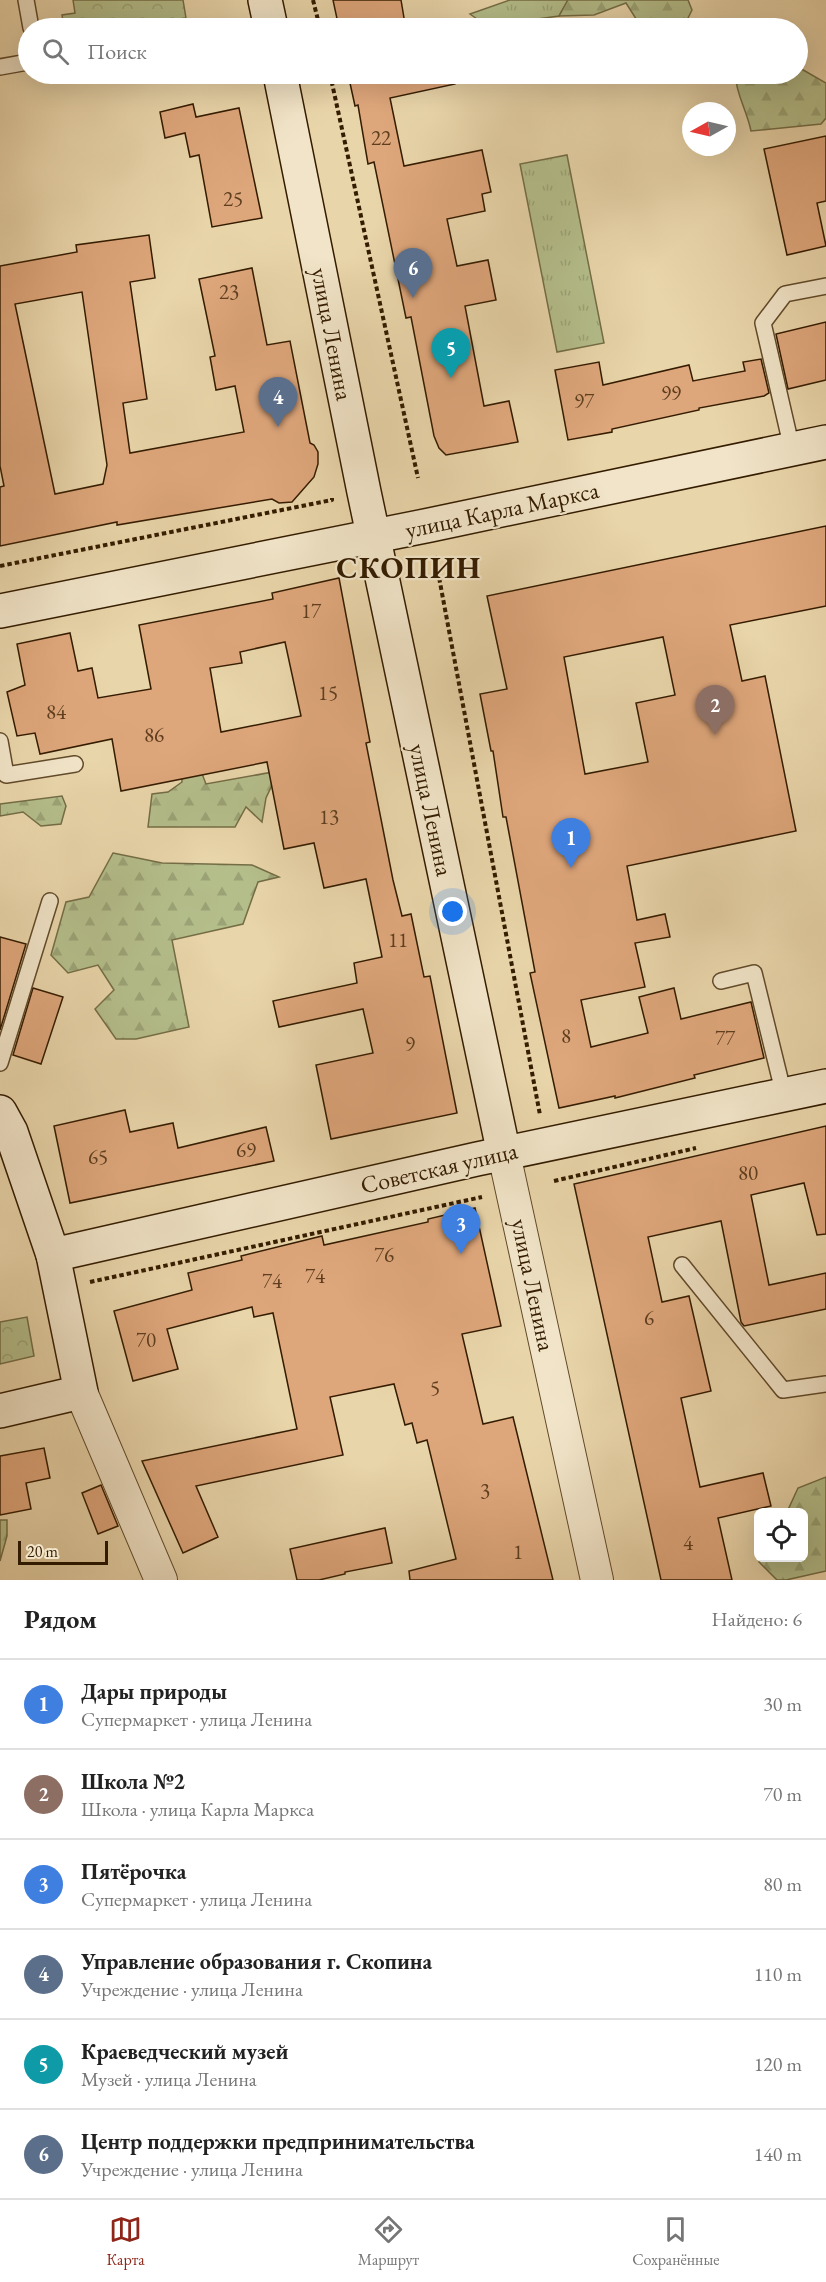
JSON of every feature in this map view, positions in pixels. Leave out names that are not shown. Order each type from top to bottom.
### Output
[{"type":"street","points":[[265,0],[269,18]]},
{"type":"street","name":"улица Ленина","points":[[282,84],[373,537],[597,1580]]},
{"type":"street","name":"улица Карла Маркса","points":[[0,611],[373,537],[826,442]]},
{"type":"street","name":"Советская улица","points":[[53,1255],[504,1154],[826,1086]]},
{"type":"street","points":[[0,1112],[10,1132],[53,1255],[81,1392],[161,1580]]},
{"type":"street","points":[[0,1411],[81,1392]]},
{"type":"lane","points":[[26,0],[29,18]]},
{"type":"lane","points":[[0,67],[18,64]]},
{"type":"lane","points":[[792,449],[763,323],[785,294],[826,286]]},
{"type":"lane","points":[[0,741],[6,775],[75,764]]},
{"type":"lane","points":[[0,1063],[50,902]]},
{"type":"lane","points":[[721,981],[754,973],[784,1095]]},
{"type":"lane","points":[[682,1265],[783,1390],[826,1384]]},
{"type":"path","points":[[314,0],[318,18]]},
{"type":"path","points":[[332,84],[418,478]]},
{"type":"path","points":[[0,566],[332,500]]},
{"type":"path","points":[[435,555],[540,1117],[552,1115]]},
{"type":"path","points":[[554,1181],[701,1147]]},
{"type":"path","points":[[81,1284],[485,1196]]},
{"type":"green space","points":[[73,0],[183,0],[186,18],[62,18],[62,15],[75,13]]},
{"type":"green space","points":[[510,0],[568,0],[559,16],[476,18],[470,14]]},
{"type":"green space","points":[[568,0],[688,0],[692,10],[688,18],[636,18],[626,3],[594,15],[559,16]]},
{"type":"green space","points":[[808,73],[826,83],[826,118],[821,124],[751,131],[736,84],[808,84]]},
{"type":"green space","points":[[567,155],[604,343],[557,352],[520,164]]},
{"type":"green space","points":[[362,756],[274,781],[266,798],[262,822],[246,807],[235,827],[148,827],[152,794],[168,792],[182,782],[181,767],[199,766],[206,784]]},
{"type":"green space","points":[[62,796],[66,806],[61,824],[41,826],[23,812],[0,816],[0,804]]},
{"type":"green space","points":[[113,853],[162,863],[252,865],[279,877],[258,882],[243,924],[172,940],[189,1027],[136,1039],[116,1039],[95,1009],[114,990],[98,965],[68,973],[51,955],[66,902],[89,897]]},
{"type":"green space","points":[[27,1317],[34,1356],[0,1364],[0,1322]]},
{"type":"green space","points":[[826,1477],[826,1571],[777,1580],[759,1562],[808,1562],[808,1508],[789,1508],[798,1488]]},
{"type":"green space","points":[[0,1520],[7,1520],[7,1536],[0,1561]]},
{"type":"building","points":[[333,0],[401,0],[404,18],[337,18]]},
{"type":"building","points":[[350,84],[455,84],[390,98],[404,166],[482,150],[491,192],[482,194],[485,211],[447,219],[457,266],[488,260],[496,300],[465,306],[484,406],[509,401],[518,442],[446,455],[439,448],[434,436],[411,317],[406,318],[374,162],[368,164],[358,105],[355,106]]},
{"type":"building","points":[[193,104],[196,117],[239,108],[262,218],[212,227],[199,155],[190,157],[185,133],[165,138],[160,112]]},
{"type":"building","points":[[826,136],[826,201],[817,203],[826,246],[787,255],[764,149]]},
{"type":"building","points":[[149,235],[155,278],[130,282],[147,399],[123,403],[130,453],[244,432],[235,386],[216,390],[210,357],[215,356],[199,279],[252,268],[267,345],[290,341],[310,443],[318,452],[318,464],[314,477],[292,502],[279,503],[272,499],[117,525],[117,522],[0,546],[0,487],[4,486],[0,466],[0,266],[77,252],[76,245]],"holes":[[[82,292],[107,465],[103,484],[55,494],[15,304]]]},
{"type":"building","points":[[826,322],[826,380],[788,389],[776,334]]},
{"type":"building","points":[[761,359],[769,393],[764,396],[699,408],[699,410],[612,429],[612,432],[568,440],[555,370],[599,362],[603,385],[689,365],[693,381],[745,371],[743,362]]},
{"type":"building","points":[[826,526],[826,606],[730,625],[742,681],[765,676],[796,831],[627,866],[637,920],[665,914],[670,937],[635,943],[645,987],[581,1000],[591,1047],[648,1033],[639,997],[674,988],[681,1019],[751,1002],[764,1058],[615,1098],[615,1096],[559,1108],[530,973],[535,972],[480,694],[507,689],[487,596]],"holes":[[[663,637],[675,695],[636,703],[648,762],[585,774],[564,657]]]},
{"type":"building","points":[[339,578],[370,742],[366,743],[393,880],[402,916],[411,914],[424,977],[430,976],[457,1113],[331,1139],[316,1065],[373,1053],[363,1009],[279,1027],[273,1001],[357,983],[354,963],[382,957],[366,879],[324,888],[314,843],[284,849],[267,762],[121,791],[112,739],[40,754],[35,733],[17,736],[7,692],[25,685],[17,644],[70,633],[78,671],[92,668],[98,698],[151,689],[139,625],[273,599],[272,593]],"holes":[[[285,642],[301,716],[221,732],[210,668],[242,663],[240,652]]]},
{"type":"building","points":[[0,937],[26,944],[0,1030]]},
{"type":"building","points":[[33,988],[63,997],[41,1064],[13,1055]]},
{"type":"building","points":[[125,1110],[130,1132],[173,1123],[178,1148],[266,1127],[274,1161],[70,1203],[54,1126]]},
{"type":"building","points":[[826,1126],[826,1234],[817,1235],[804,1183],[751,1195],[769,1285],[826,1273],[826,1309],[744,1326],[741,1322],[721,1221],[648,1237],[662,1302],[689,1296],[711,1391],[681,1398],[700,1487],[763,1473],[771,1506],[754,1508],[718,1518],[732,1580],[661,1580],[574,1184]]},
{"type":"building","points":[[475,1208],[501,1326],[462,1334],[483,1424],[513,1417],[553,1580],[410,1580],[409,1571],[456,1559],[427,1440],[417,1443],[412,1423],[405,1425],[394,1384],[330,1397],[343,1455],[196,1486],[218,1537],[183,1553],[142,1461],[297,1429],[273,1313],[254,1317],[252,1307],[167,1329],[178,1369],[133,1381],[114,1311],[192,1290],[188,1273],[242,1260],[241,1256],[322,1236],[324,1245],[428,1222],[428,1219]]},
{"type":"building","points":[[44,1448],[50,1478],[26,1483],[31,1509],[0,1515],[0,1456]]},
{"type":"building","points":[[101,1485],[118,1526],[98,1534],[82,1493]]},
{"type":"building","points":[[385,1528],[392,1563],[345,1572],[345,1574],[319,1580],[297,1580],[290,1549]]},
{"type":"place","name":"Центр поддержки предпринимательства","points":[[413,298]]},
{"type":"place","name":"Краеведческий музей","points":[[451,378]]},
{"type":"place","name":"Управление образования г. Скопина","points":[[278,427]]},
{"type":"place","name":"Школа №2","points":[[715,735]]},
{"type":"place","name":"Дары природы","points":[[571,868]]},
{"type":"place","name":"Пятёрочка","points":[[461,1254]]},
{"type":"district","name":"СКОПИН","points":[[409,568]]}]
